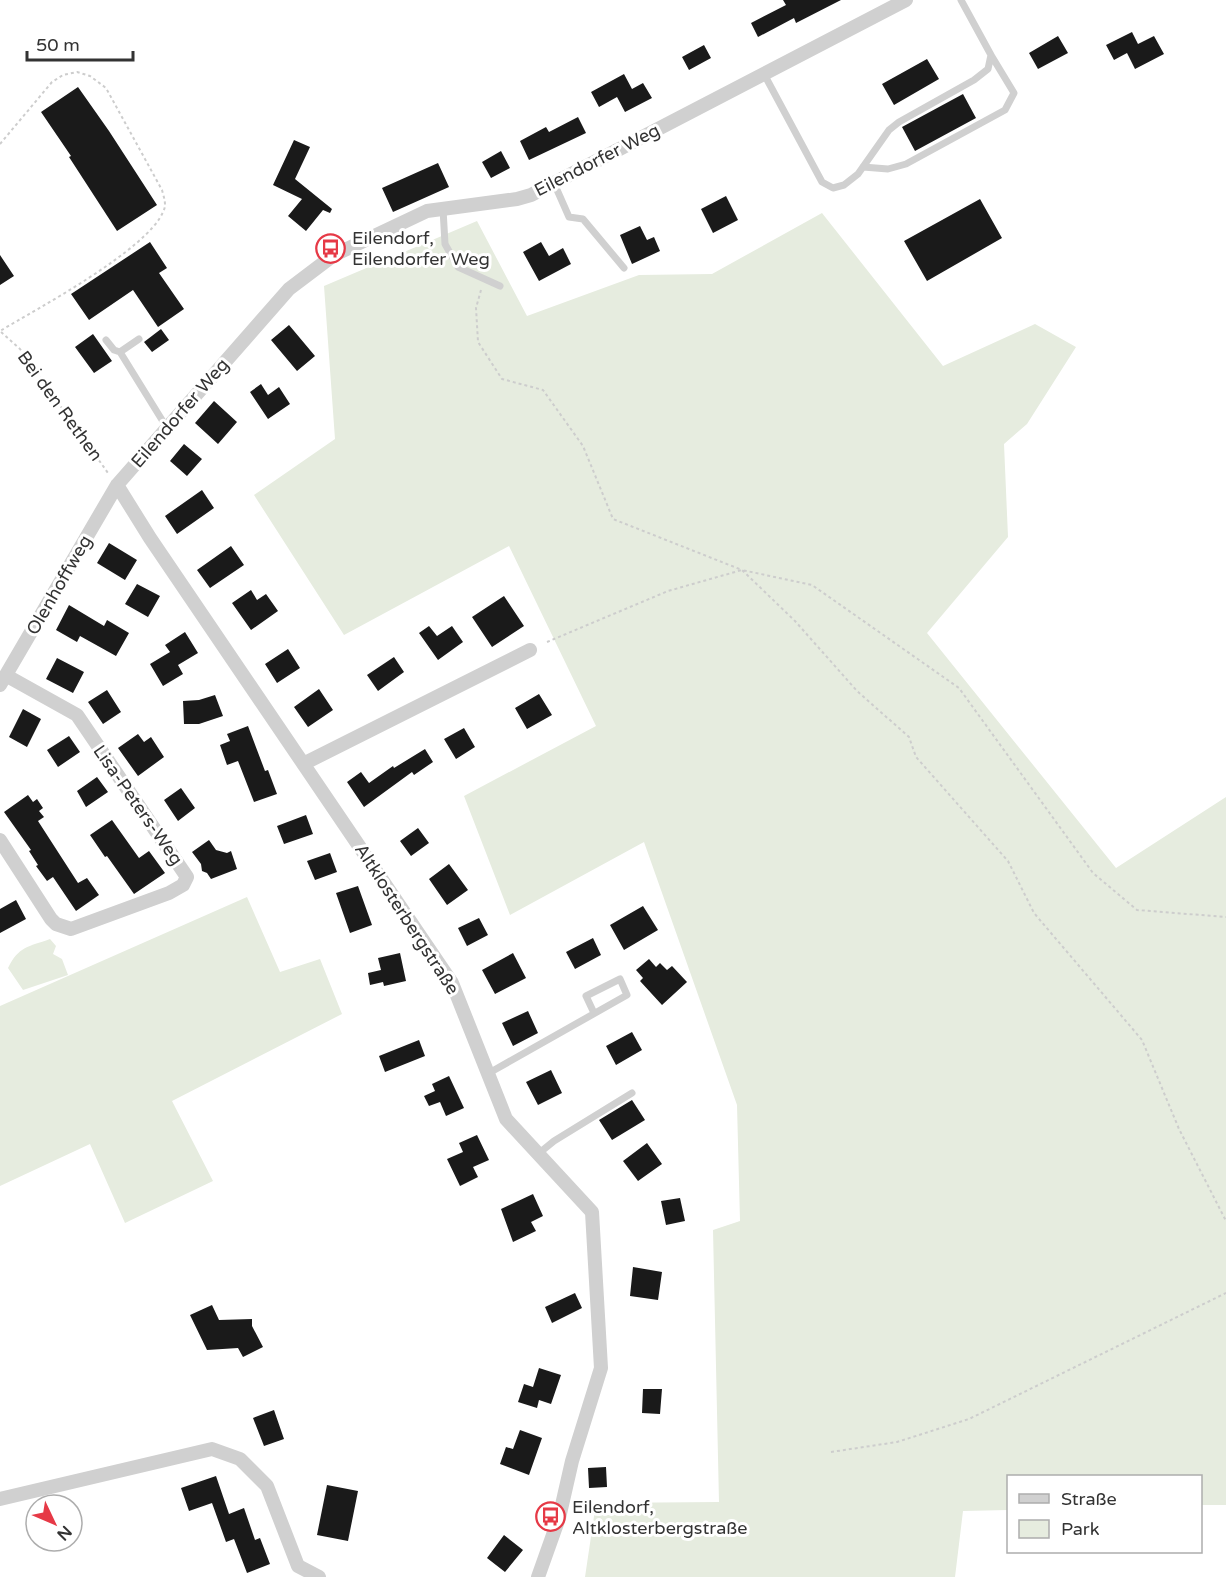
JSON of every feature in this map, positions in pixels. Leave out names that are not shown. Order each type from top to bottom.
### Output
[{"type":"street","name":"Eilendorfer Weg","points":[[117,485],[289,289],[334,255],[427,211],[517,199],[531,195],[906,0]]},
{"type":"street","name":"Olenhoffweg","points":[[3,681],[117,485]]},
{"type":"street","name":"Altklosterbergstraße","points":[[117,485],[150,538],[453,983],[506,1119],[592,1212],[601,1368],[572,1461],[559,1518],[538,1577]]},
{"type":"street","points":[[305,763],[530,650]]},
{"type":"street","name":"Lisa-Peters-Weg","points":[[0,840],[51,919],[56,924],[70,929],[170,893],[183,885],[187,877],[77,715],[3,681]]},
{"type":"street","points":[[0,1499],[212,1449],[240,1459],[267,1486],[298,1566],[319,1577]]},
{"type":"lane","points":[[863,167],[888,169],[906,165],[1005,110],[1014,93],[961,0]]},
{"type":"lane","points":[[764,74],[822,182],[833,188],[844,185],[858,174],[889,130],[899,122],[974,80],[988,69],[991,55]]},
{"type":"lane","points":[[554,183],[569,217],[583,219],[624,268]]},
{"type":"lane","points":[[443,209],[445,244],[458,267],[500,286]]},
{"type":"lane","points":[[120,352],[139,339]]},
{"type":"lane","points":[[106,340],[114,350],[120,352],[167,428]]},
{"type":"lane","points":[[489,1073],[627,995],[620,979],[586,996],[594,1013]]},
{"type":"lane","points":[[538,1154],[554,1141],[632,1093]]},
{"type":"path","points":[[0,144],[52,82],[63,75],[77,72],[90,76],[106,88],[162,190],[165,202],[164,212],[154,226],[131,247],[107,265],[0,331]]},
{"type":"path","points":[[483,279],[476,308],[478,342],[502,379],[543,390],[583,446],[613,519],[742,570],[812,585],[959,687],[1093,873],[1137,910],[1226,917]]},
{"type":"path","name":"Bei den Rethen","points":[[0,331],[20,349],[117,485]]},
{"type":"path","points":[[547,642],[668,591],[742,570]]},
{"type":"path","points":[[742,570],[795,621],[857,691],[909,737],[916,757],[1008,861],[1034,914],[1142,1040],[1179,1129],[1226,1221]]},
{"type":"path","points":[[831,1452],[897,1442],[969,1419],[1226,1293]]},
{"type":"green space","points":[[822,213],[943,366],[1035,324],[1076,347],[1027,424],[1004,444],[1008,537],[927,633],[1116,868],[1226,797],[1226,1505],[1202,1505],[1202,1475],[1007,1475],[1007,1510],[963,1511],[955,1577],[585,1577],[596,1503],[719,1502],[713,1230],[740,1221],[737,1105],[644,842],[510,915],[464,796],[596,726],[509,546],[344,635],[254,495],[335,439],[324,286],[477,221],[527,316],[639,275],[712,274]]},
{"type":"green space","points":[[247,897],[280,972],[320,959],[342,1014],[172,1101],[213,1181],[125,1223],[90,1144],[0,1186],[0,1006]]},
{"type":"green space","points":[[50,939],[56,946],[53,954],[62,959],[68,975],[23,990],[8,968],[20,951]]},
{"type":"building","points":[[783,0],[841,0],[796,23],[794,18],[758,37],[751,23],[786,5]]},
{"type":"building","points":[[1132,32],[1138,44],[1154,36],[1164,54],[1135,69],[1127,53],[1114,60],[1106,45]]},
{"type":"building","points":[[1058,36],[1068,53],[1038,69],[1029,53]]},
{"type":"building","points":[[704,45],[711,58],[689,70],[682,57]]},
{"type":"building","points":[[927,59],[939,79],[894,105],[882,84]]},
{"type":"building","points":[[624,74],[632,89],[643,83],[652,98],[625,112],[617,97],[599,107],[591,92]]},
{"type":"building","points":[[78,87],[157,205],[117,231],[41,112]]},
{"type":"building","points":[[963,94],[976,118],[915,151],[902,127]]},
{"type":"building","points":[[578,117],[586,133],[529,160],[520,141],[546,127],[549,132]]},
{"type":"building","points":[[294,140],[310,147],[295,179],[332,209],[330,213],[323,210],[306,231],[288,216],[302,199],[273,185]]},
{"type":"building","points":[[501,151],[510,168],[491,178],[482,162]]},
{"type":"building","points":[[438,163],[449,187],[393,212],[382,188]]},
{"type":"building","points":[[726,196],[738,220],[713,233],[701,209]]},
{"type":"building","points":[[980,199],[1002,238],[927,281],[904,241]]},
{"type":"building","points":[[640,226],[647,240],[654,237],[660,251],[632,264],[620,235]]},
{"type":"building","points":[[150,242],[167,268],[159,273],[184,309],[158,327],[133,290],[89,320],[71,294]]},
{"type":"building","points":[[541,242],[549,256],[563,248],[571,264],[539,281],[523,252]]},
{"type":"building","points":[[0,255],[14,276],[0,285]]},
{"type":"building","points":[[289,325],[315,356],[297,371],[271,340]]},
{"type":"building","points":[[161,329],[169,340],[152,352],[144,342]]},
{"type":"building","points":[[93,334],[112,361],[94,373],[75,347]]},
{"type":"building","points":[[261,384],[268,395],[279,387],[290,404],[268,419],[250,392]]},
{"type":"building","points":[[214,401],[237,422],[218,444],[195,423]]},
{"type":"building","points":[[184,444],[202,459],[187,476],[170,461]]},
{"type":"building","points":[[202,490],[214,508],[177,534],[165,516]]},
{"type":"building","points":[[109,543],[137,560],[125,580],[97,563]]},
{"type":"building","points":[[231,546],[244,565],[210,588],[197,570]]},
{"type":"building","points":[[137,584],[160,596],[148,617],[125,604]]},
{"type":"building","points":[[251,590],[257,600],[266,594],[278,611],[251,630],[232,603]]},
{"type":"building","points":[[504,596],[524,626],[492,647],[472,617]]},
{"type":"building","points":[[69,605],[104,626],[107,620],[129,633],[116,656],[80,636],[77,642],[56,630]]},
{"type":"building","points":[[429,626],[437,636],[452,626],[463,642],[438,660],[419,633]]},
{"type":"building","points":[[185,632],[198,653],[178,665],[183,674],[163,686],[150,664],[170,652],[165,645]]},
{"type":"building","points":[[288,649],[300,668],[277,683],[265,664]]},
{"type":"building","points":[[394,657],[404,672],[378,691],[367,675]]},
{"type":"building","points":[[57,658],[84,672],[73,693],[46,679]]},
{"type":"building","points":[[319,689],[333,710],[308,727],[294,707]]},
{"type":"building","points":[[107,690],[121,712],[103,724],[88,702]]},
{"type":"building","points":[[539,694],[552,715],[527,729],[515,708]]},
{"type":"building","points":[[215,695],[223,716],[199,724],[184,724],[183,701],[199,700]]},
{"type":"building","points":[[23,709],[41,719],[27,747],[9,737]]},
{"type":"building","points":[[248,726],[265,771],[268,770],[277,794],[254,802],[238,761],[227,765],[220,745],[230,741],[227,734]]},
{"type":"building","points":[[464,728],[475,747],[456,759],[444,739]]},
{"type":"building","points":[[138,734],[144,742],[151,737],[164,757],[138,776],[118,748]]},
{"type":"building","points":[[69,736],[80,752],[58,767],[47,750]]},
{"type":"building","points":[[425,749],[433,762],[414,775],[412,772],[364,807],[347,782],[361,772],[369,783],[393,766],[394,768]]},
{"type":"building","points":[[97,777],[108,792],[86,807],[77,791]]},
{"type":"building","points":[[181,788],[195,808],[178,821],[164,800]]},
{"type":"building","points":[[28,795],[33,802],[37,799],[43,808],[39,811],[44,817],[38,821],[78,883],[87,878],[99,895],[76,911],[53,877],[47,881],[36,866],[38,865],[29,851],[31,850],[4,812]]},
{"type":"building","points":[[306,815],[313,834],[284,844],[277,826]]},
{"type":"building","points":[[112,820],[139,858],[149,851],[165,873],[134,894],[90,835]]},
{"type":"building","points":[[418,828],[429,843],[411,856],[400,841]]},
{"type":"building","points":[[209,840],[216,850],[227,853],[231,851],[237,869],[211,879],[207,873],[202,871],[201,864],[192,852]]},
{"type":"building","points":[[330,853],[337,872],[315,880],[307,861]]},
{"type":"building","points":[[449,864],[468,890],[447,905],[429,879]]},
{"type":"building","points":[[358,886],[372,925],[350,933],[336,893]]},
{"type":"building","points":[[16,900],[26,919],[0,933],[0,909]]},
{"type":"building","points":[[643,906],[658,930],[624,950],[610,925]]},
{"type":"building","points":[[479,918],[488,935],[467,946],[458,928]]},
{"type":"building","points":[[593,938],[601,955],[575,969],[566,952]]},
{"type":"building","points":[[400,953],[406,981],[384,986],[383,982],[370,985],[368,973],[381,970],[378,958]]},
{"type":"building","points":[[513,953],[526,978],[495,994],[482,970]]},
{"type":"building","points":[[649,959],[656,967],[660,963],[667,970],[672,966],[687,982],[662,1005],[640,981],[643,978],[636,970]]},
{"type":"building","points":[[528,1011],[538,1033],[513,1046],[502,1023]]},
{"type":"building","points":[[632,1032],[642,1050],[616,1065],[606,1046]]},
{"type":"building","points":[[419,1040],[425,1056],[385,1072],[379,1056]]},
{"type":"building","points":[[551,1070],[562,1093],[538,1105],[526,1082]]},
{"type":"building","points":[[449,1076],[464,1108],[446,1116],[440,1102],[429,1106],[424,1096],[435,1091],[432,1084]]},
{"type":"building","points":[[632,1100],[645,1120],[612,1140],[599,1120]]},
{"type":"building","points":[[477,1135],[489,1160],[473,1167],[478,1177],[460,1186],[447,1159],[463,1152],[459,1143]]},
{"type":"building","points":[[647,1143],[662,1164],[638,1181],[623,1161]]},
{"type":"building","points":[[533,1194],[543,1216],[531,1222],[536,1231],[513,1242],[501,1209]]},
{"type":"building","points":[[680,1198],[685,1221],[666,1225],[661,1201]]},
{"type":"building","points":[[633,1267],[662,1272],[658,1300],[630,1296]]},
{"type":"building","points":[[575,1293],[582,1308],[552,1323],[545,1307]]},
{"type":"building","points":[[212,1305],[219,1320],[252,1319],[252,1326],[263,1347],[243,1357],[238,1348],[207,1350],[190,1315]]},
{"type":"building","points":[[539,1368],[561,1375],[551,1404],[539,1400],[537,1408],[518,1402],[524,1384],[533,1387]]},
{"type":"building","points":[[643,1389],[662,1389],[660,1414],[642,1413]]},
{"type":"building","points":[[274,1410],[284,1439],[264,1446],[253,1418]]},
{"type":"building","points":[[520,1430],[542,1438],[529,1475],[500,1464],[506,1447],[513,1449]]},
{"type":"building","points":[[606,1467],[607,1487],[589,1488],[588,1468]]},
{"type":"building","points":[[216,1476],[229,1514],[244,1508],[255,1540],[260,1538],[270,1564],[247,1573],[234,1539],[226,1542],[212,1503],[189,1511],[181,1488]]},
{"type":"building","points":[[327,1485],[358,1491],[348,1541],[317,1535]]},
{"type":"building","points":[[504,1535],[523,1550],[505,1572],[487,1558]]},
{"type":"place","name":"Eilendorf, Eilendorfer Weg","points":[[331,248]]},
{"type":"place","name":"Eilendorf, Altklosterbergstraße","points":[[551,1517]]}]
